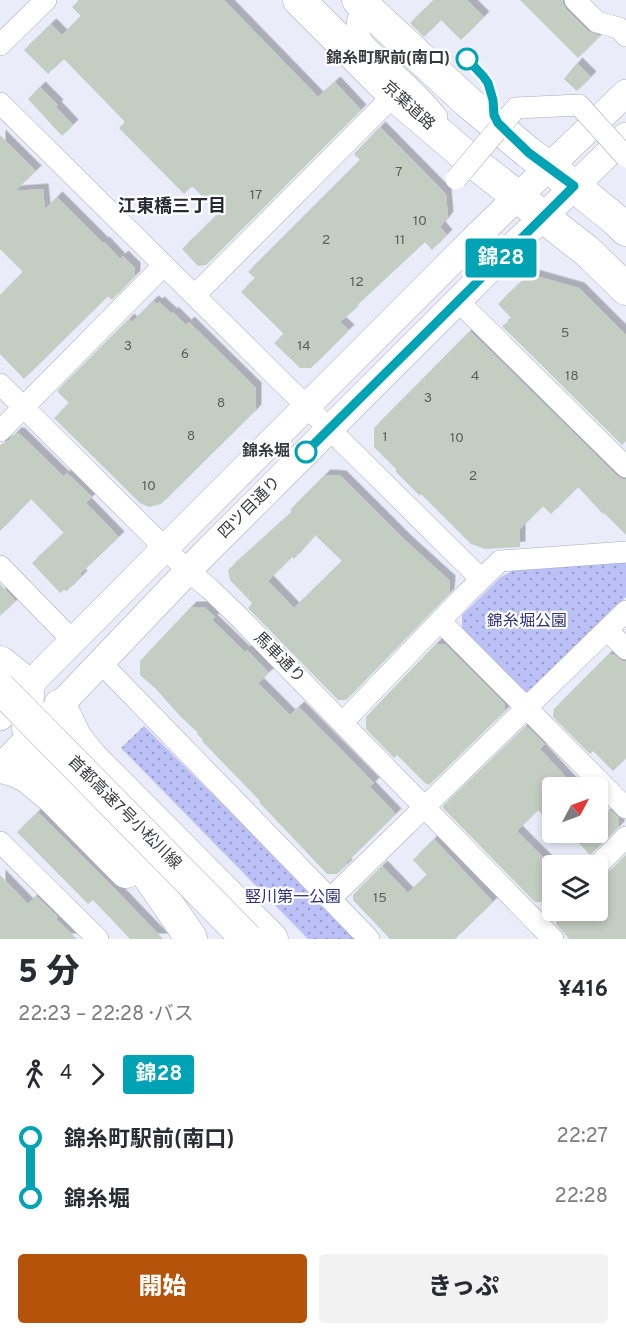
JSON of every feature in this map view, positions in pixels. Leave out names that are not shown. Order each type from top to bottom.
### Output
[{"type":"highway","name":"京葉道路","points":[[299,0],[394,95],[462,169],[518,197],[587,251],[616,279]]},
{"type":"highway","points":[[364,2],[469,103],[621,226]]},
{"type":"highway","points":[[0,662],[31,703],[76,738],[91,757],[272,939]]},
{"type":"highway","points":[[31,703],[37,747],[52,766],[110,822],[149,877],[200,939]]},
{"type":"highway","name":"首都高速7号小松川線","points":[[31,703],[247,939]]},
{"type":"highway","name":"首都高速7号小松川線","points":[[0,717],[200,939]]},
{"type":"highway","points":[[0,767],[16,771],[29,778],[53,798],[200,939]]},
{"type":"main road","name":"四ツ目通り","points":[[0,767],[31,703],[73,641],[464,250],[626,93]]},
{"type":"main road","name":"四ツ目通り","points":[[0,717],[31,703],[100,662],[505,254],[626,136]]},
{"type":"street","points":[[0,45],[46,0]]},
{"type":"street","points":[[575,0],[597,22],[619,28],[626,36]]},
{"type":"street","points":[[364,2],[358,20],[359,37],[425,101],[462,169],[516,108],[579,105],[626,157]]},
{"type":"street","points":[[195,296],[394,95]]},
{"type":"street","points":[[0,103],[482,579]]},
{"type":"street","points":[[0,431],[165,265]]},
{"type":"street","points":[[458,301],[626,467]]},
{"type":"street","name":"馬車通り","points":[[0,384],[188,571],[237,615],[425,807],[548,925]]},
{"type":"street","points":[[343,722],[500,561],[626,552]]},
{"type":"street","points":[[0,566],[73,641]]},
{"type":"street","points":[[330,899],[626,611]]},
{"type":"street","points":[[440,621],[626,808]]},
{"type":"street","points":[[607,630],[626,648]]},
{"type":"street","points":[[100,662],[369,939]]},
{"type":"street","points":[[608,855],[626,837]]},
{"type":"street","points":[[0,842],[98,939]]},
{"type":"green space","name":"錦糸堀公園","points":[[626,562],[626,597],[525,694],[462,629],[462,615],[501,577],[514,570]]},
{"type":"green space","name":"竪川第一公園","points":[[144,726],[356,939],[308,939],[121,748]]},
{"type":"building","points":[[79,0],[224,0],[318,97],[335,82],[361,110],[206,265],[198,266],[182,249],[219,213],[192,186],[184,194],[119,128],[125,122],[64,59],[48,74],[24,50],[51,24],[62,35],[81,16],[72,7]]},
{"type":"building","points":[[434,0],[467,0],[484,17],[461,40],[441,20],[424,37],[410,23]]},
{"type":"building","points":[[520,0],[563,0],[566,9],[588,31],[600,36],[578,58]]},
{"type":"building","points":[[577,63],[591,77],[577,91],[564,79]]},
{"type":"building","points":[[40,87],[73,125],[62,136],[28,99]]},
{"type":"building","points":[[380,127],[446,194],[448,217],[440,227],[447,235],[432,250],[425,242],[340,322],[349,330],[311,368],[300,368],[274,343],[284,334],[241,292],[255,278],[248,272],[360,160],[354,154]]},
{"type":"building","points":[[0,135],[36,171],[15,191],[43,189],[45,209],[57,197],[120,259],[123,256],[135,268],[135,276],[112,300],[108,296],[24,379],[0,354],[0,295],[23,272],[0,249]]},
{"type":"building","points":[[529,274],[579,288],[626,335],[626,441],[622,445],[502,326],[512,319],[498,304]]},
{"type":"building","points":[[153,301],[157,304],[159,302],[172,314],[173,312],[186,325],[189,322],[256,388],[256,410],[161,504],[149,507],[140,503],[54,418],[69,403],[57,391],[129,319],[132,322]]},
{"type":"building","points":[[470,331],[617,476],[626,479],[626,535],[578,487],[551,514],[543,506],[520,529],[520,547],[485,549],[471,544],[395,471],[397,470],[374,447],[374,428]]},
{"type":"building","points":[[19,433],[64,477],[67,473],[92,497],[86,503],[119,537],[80,574],[82,576],[67,591],[60,593],[32,563],[64,533],[31,499],[0,531],[0,445]]},
{"type":"building","points":[[325,475],[341,476],[450,581],[449,594],[346,700],[338,700],[248,608],[252,603],[230,580],[228,570],[292,512],[290,510]],"holes":[[[315,535],[342,561],[294,608],[268,581],[292,557],[294,559]]]},
{"type":"building","points":[[0,584],[16,601],[0,616]]},
{"type":"building","points":[[191,607],[204,607],[215,617],[212,620],[245,652],[247,650],[269,673],[258,683],[290,715],[299,707],[374,783],[370,787],[396,814],[337,874],[327,874],[202,741],[198,733],[140,675],[140,661]]},
{"type":"building","points":[[436,644],[445,644],[505,704],[505,711],[429,785],[397,755],[394,758],[366,729],[366,717]]},
{"type":"building","points":[[609,654],[626,661],[626,758],[613,771],[593,751],[590,754],[553,717],[554,709]]},
{"type":"building","points":[[526,726],[545,744],[540,749],[566,777],[542,777],[542,814],[538,810],[517,831],[542,856],[542,902],[535,902],[443,806]]},
{"type":"building","points":[[610,810],[619,818],[619,827],[608,838],[608,812]]},
{"type":"building","points":[[38,812],[163,939],[130,939],[93,900],[88,904],[17,832]]},
{"type":"building","points":[[434,839],[493,902],[455,939],[390,939],[353,900],[353,895],[382,866],[408,893],[427,875],[413,860]]},
{"type":"building","points":[[579,843],[602,843],[590,855]]},
{"type":"building","points":[[626,855],[626,939],[569,939],[556,924],[556,921],[608,921],[608,873]]},
{"type":"building","points":[[0,875],[28,904],[36,896],[77,939],[0,939]]},
{"type":"bus line","name":"錦28","points":[[306,452],[574,186],[529,153],[498,123],[494,115],[488,83],[467,59]]},
{"type":"place","name":"錦糸町駅前(南口)","points":[[467,59]]},
{"type":"place","name":"錦糸堀","points":[[306,452]]},
{"type":"district","name":"江東橋三丁目","points":[[172,207]]}]
